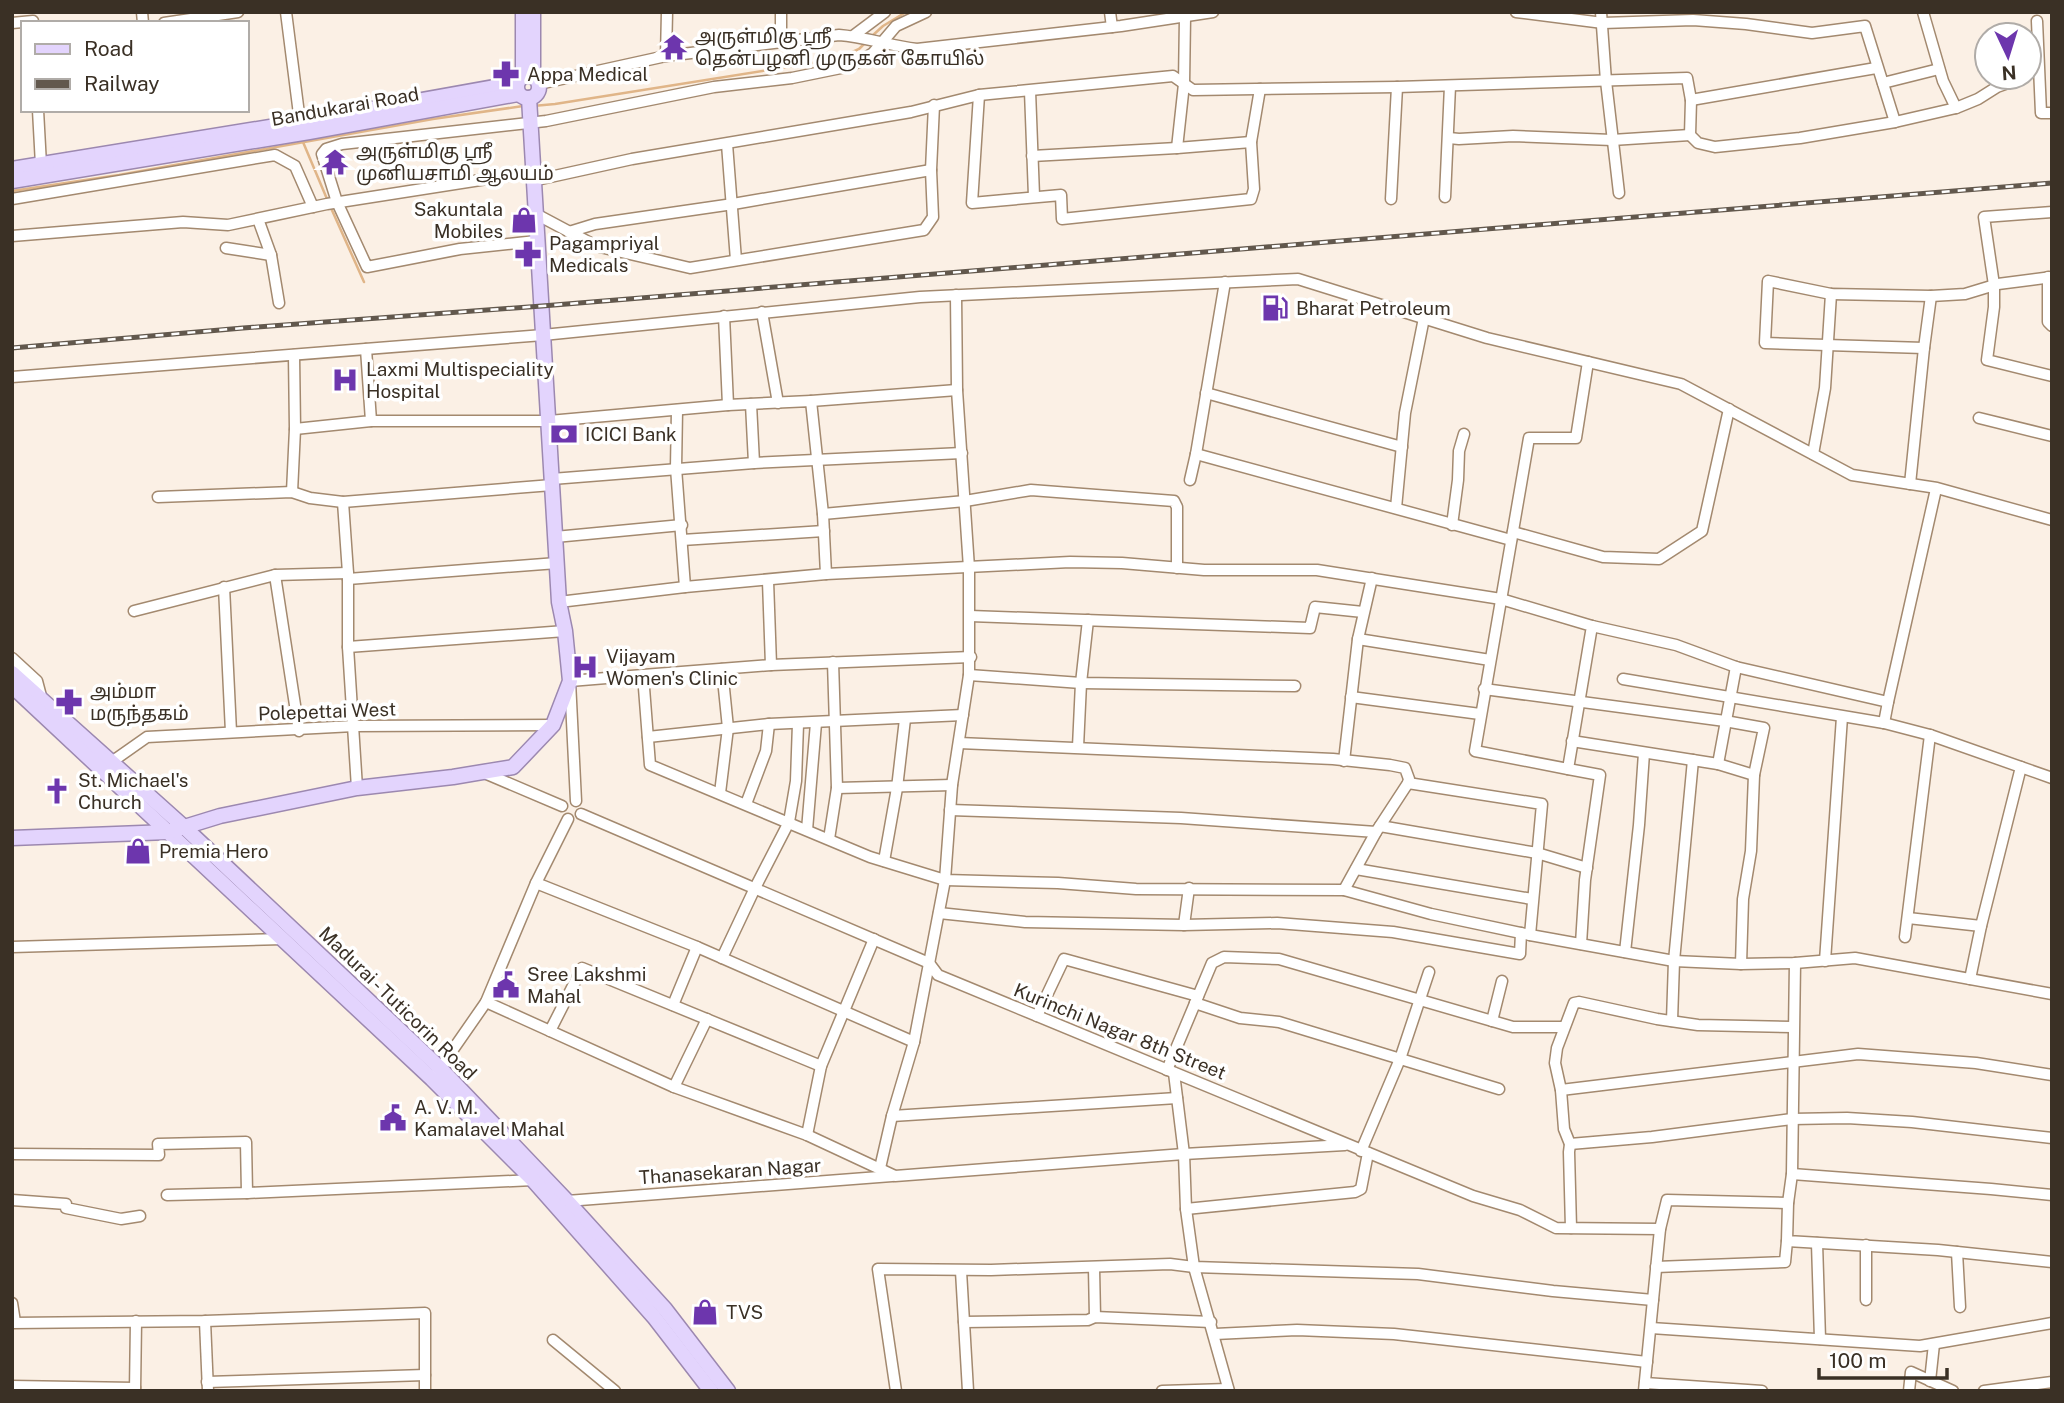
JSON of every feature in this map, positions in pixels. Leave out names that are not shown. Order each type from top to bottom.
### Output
[{"type":"main road","points":[[12,838],[169,832],[220,816],[357,788],[513,767],[553,725],[570,681],[556,563],[523,12]]},
{"type":"main road","points":[[527,94],[533,12]]},
{"type":"main road","name":"Bandukarai Road","points":[[12,169],[300,122],[527,94]]},
{"type":"main road","name":"Bandukarai Road","points":[[12,181],[527,94]]},
{"type":"main road","name":"Madurai - Tuticorin Road","points":[[12,673],[184,827],[566,1201],[665,1309],[716,1389]]},
{"type":"main road","name":"Madurai - Tuticorin Road","points":[[12,687],[283,939],[436,1073],[716,1389]]},
{"type":"street","points":[[177,21],[238,12]]},
{"type":"street","points":[[286,12],[300,122]]},
{"type":"street","points":[[666,56],[667,12]]},
{"type":"street","points":[[781,12],[781,43]]},
{"type":"street","points":[[527,94],[714,88],[792,78],[841,68],[859,62],[868,39],[884,12]]},
{"type":"street","points":[[868,39],[926,12]]},
{"type":"street","points":[[1110,12],[1112,27]]},
{"type":"street","points":[[536,241],[460,249],[367,267],[333,203],[321,154],[326,149],[342,144],[666,56],[839,35],[917,49],[1112,27],[1213,12]]},
{"type":"street","points":[[1516,12],[1602,18],[1746,18],[1812,33],[1864,26],[1895,122]]},
{"type":"street","points":[[1923,12],[1939,69],[1956,108]]},
{"type":"street","points":[[1177,148],[1184,84],[1185,17]]},
{"type":"street","points":[[1602,18],[1605,81],[1619,193]]},
{"type":"street","points":[[1691,100],[1876,68]]},
{"type":"street","points":[[1883,83],[1939,69]]},
{"type":"street","points":[[12,236],[183,222],[228,225],[333,203],[532,176],[727,144],[911,112],[979,95],[1173,76],[1193,90],[1450,86],[1687,78],[1691,100],[1690,135],[1698,143],[1715,147],[1800,138],[1895,122],[1956,108],[1991,91]]},
{"type":"street","points":[[1445,197],[1450,86]]},
{"type":"street","points":[[1391,199],[1397,87]]},
{"type":"street","points":[[979,95],[972,203],[1061,195],[1062,219],[1251,199],[1254,190],[1251,142],[1260,89]]},
{"type":"street","points":[[1030,91],[1034,196]]},
{"type":"street","points":[[2035,91],[2041,113],[2052,113]]},
{"type":"street","points":[[534,213],[596,246],[690,268],[924,230],[933,217],[934,105]]},
{"type":"street","points":[[38,112],[41,165]]},
{"type":"street","points":[[1449,138],[1513,136],[1612,140],[1690,135]]},
{"type":"street","points":[[1032,156],[1251,142]]},
{"type":"street","points":[[727,144],[736,260]]},
{"type":"street","points":[[12,199],[275,155],[295,166],[313,207]]},
{"type":"street","points":[[569,232],[595,224],[932,170]]},
{"type":"street","points":[[2052,212],[1984,217],[1994,285],[1987,360],[2052,376]]},
{"type":"street","points":[[258,219],[271,255],[279,303]]},
{"type":"street","points":[[226,248],[271,255]]},
{"type":"street","points":[[1924,348],[1765,344],[1768,281],[1831,293],[1931,296],[1965,294],[1994,285],[2050,277],[2048,322],[2052,326]]},
{"type":"street","points":[[12,377],[544,335],[956,295],[1298,279],[1487,338],[1681,384],[1853,475],[1936,489],[2052,520]]},
{"type":"street","points":[[1190,480],[1225,282]]},
{"type":"street","points":[[1813,454],[1825,387],[1831,293]]},
{"type":"street","points":[[880,1168],[914,1042],[945,880],[952,785],[971,657],[969,568],[957,390],[956,295]]},
{"type":"street","points":[[1910,484],[1931,296]]},
{"type":"street","points":[[762,312],[778,403]]},
{"type":"street","points":[[723,316],[729,405]]},
{"type":"street","points":[[1396,508],[1405,413],[1424,318]]},
{"type":"street","points":[[366,349],[371,421]]},
{"type":"street","points":[[292,492],[294,355]]},
{"type":"street","points":[[1581,943],[1587,868],[1600,775],[1475,751],[1479,714],[1502,599],[1529,438],[1576,438],[1588,362]]},
{"type":"street","points":[[295,429],[371,421],[549,421],[729,405],[957,390]]},
{"type":"street","points":[[1206,393],[1402,447]]},
{"type":"street","points":[[811,401],[823,514],[825,574]]},
{"type":"street","points":[[751,404],[754,463]]},
{"type":"street","points":[[1196,454],[1452,525],[1603,557],[1658,559],[1702,531],[1729,409]]},
{"type":"street","points":[[677,410],[676,468],[685,587]]},
{"type":"street","points":[[1979,418],[2052,436]]},
{"type":"street","points":[[1452,525],[1464,435]]},
{"type":"street","points":[[158,497],[292,492],[310,498],[343,502],[676,468],[962,453]]},
{"type":"street","points":[[1884,723],[1936,489]]},
{"type":"street","points":[[823,514],[965,501],[1031,490],[1174,500],[1177,507],[1177,568]]},
{"type":"street","points":[[343,502],[357,788]]},
{"type":"street","points":[[555,537],[682,525]]},
{"type":"street","points":[[682,540],[824,531]]},
{"type":"street","points":[[559,602],[825,574],[1070,562],[1177,568],[1317,570],[1502,599],[1592,626],[1676,645],[1736,667],[1888,702]]},
{"type":"street","points":[[134,611],[275,575],[348,576],[556,563]]},
{"type":"street","points":[[275,575],[299,731]]},
{"type":"street","points":[[1344,761],[1350,697],[1363,612],[1372,578]]},
{"type":"street","points":[[768,580],[771,665]]},
{"type":"street","points":[[224,587],[231,732]]},
{"type":"street","points":[[970,616],[1310,628],[1315,607],[1363,612]]},
{"type":"street","points":[[1078,747],[1088,620]]},
{"type":"street","points":[[1568,769],[1592,626]]},
{"type":"street","points":[[348,647],[565,631]]},
{"type":"street","points":[[1359,639],[1490,660]]},
{"type":"street","points":[[576,801],[570,681],[771,665],[971,657]]},
{"type":"street","points":[[12,658],[37,681],[42,700]]},
{"type":"street","points":[[829,839],[837,788],[833,663]]},
{"type":"street","points":[[1718,764],[1736,667]]},
{"type":"street","points":[[720,793],[728,728],[722,669]]},
{"type":"street","points":[[643,675],[650,765],[884,861],[945,880],[1058,883],[1136,889],[1344,890],[1431,914],[1674,961],[1741,964],[1870,959],[2052,994]]},
{"type":"street","points":[[969,675],[1082,683],[1295,686]]},
{"type":"street","points":[[1623,679],[1884,723],[1930,735],[2052,778]]},
{"type":"street","points":[[1484,689],[1764,728],[1754,775],[1751,851],[1743,899],[1741,964]]},
{"type":"street","points":[[1350,697],[1479,714]]},
{"type":"street","points":[[648,737],[769,724],[962,715]]},
{"type":"street","points":[[1825,961],[1842,717]]},
{"type":"street","points":[[884,861],[897,788],[905,719]]},
{"type":"street","points":[[807,830],[816,723]]},
{"type":"street","points":[[746,804],[766,751],[769,724]]},
{"type":"street","points":[[722,958],[754,888],[789,822],[796,781],[798,724]]},
{"type":"street","name":"Polepettai West","points":[[110,763],[148,737],[354,726],[553,725]]},
{"type":"street","points":[[1905,937],[1930,735]]},
{"type":"street","points":[[1572,741],[1718,764],[1754,775]]},
{"type":"street","points":[[959,743],[1344,761],[1405,768],[1408,783],[1378,829],[1344,890]]},
{"type":"street","points":[[1625,952],[1644,753]]},
{"type":"street","points":[[1672,1021],[1674,961],[1693,760]]},
{"type":"street","points":[[1970,979],[1980,926],[2021,767]]},
{"type":"street","points":[[482,772],[562,806]]},
{"type":"street","points":[[939,913],[1025,922],[1184,925],[1277,923],[1393,932],[1520,954],[1532,899],[1542,804],[1408,783]]},
{"type":"street","points":[[837,788],[952,785]]},
{"type":"street","points":[[568,801],[576,801],[582,806],[582,814],[576,819],[568,819],[563,814],[562,806],[568,801]]},
{"type":"street","points":[[950,810],[1181,818],[1378,829],[1537,853],[1587,868]]},
{"type":"street","name":"Kurinchi Nagar 8th Street","points":[[582,814],[929,963],[938,975],[1473,1196],[1520,1210],[1556,1228],[1660,1229]]},
{"type":"street","points":[[436,1073],[486,1002],[536,883],[568,819]]},
{"type":"street","points":[[1356,869],[1532,899]]},
{"type":"street","points":[[536,883],[697,947],[914,1042]]},
{"type":"street","points":[[1184,925],[1189,888]]},
{"type":"street","points":[[1908,918],[1980,926]]},
{"type":"street","points":[[12,947],[283,939]]},
{"type":"street","points":[[807,1135],[821,1066],[874,939]]},
{"type":"street","points":[[673,1005],[697,947]]},
{"type":"street","points":[[1162,1391],[1229,1390],[1194,1267],[1186,1209],[1184,1154],[1177,1098],[1170,1072],[1212,963],[1217,959],[1249,957],[1279,959],[1513,1027],[1564,1027]]},
{"type":"street","points":[[1037,1016],[1064,959],[1197,1000],[1240,1018],[1279,1021],[1499,1089]]},
{"type":"street","points":[[1656,1267],[1785,1262],[1792,1174],[1794,963]]},
{"type":"street","points":[[550,1031],[582,968],[821,1066]]},
{"type":"street","points":[[1186,1209],[1356,1192],[1361,1189],[1365,1152],[1429,972]]},
{"type":"street","points":[[1492,1021],[1502,981]]},
{"type":"street","points":[[486,1002],[674,1087],[807,1135],[895,1176]]},
{"type":"street","points":[[1571,1228],[1570,1144],[1564,1129],[1561,1090],[1555,1063],[1557,1048],[1574,1003],[1698,1025],[1793,1027]]},
{"type":"street","points":[[674,1087],[707,1019]]},
{"type":"street","points":[[1561,1090],[1858,1054],[1976,1063],[2052,1075]]},
{"type":"street","points":[[892,1116],[1177,1098]]},
{"type":"street","points":[[1570,1144],[1652,1138],[1792,1119],[1847,1118],[1912,1122],[2052,1138]]},
{"type":"street","points":[[12,1154],[159,1154],[159,1144],[246,1142],[247,1194]]},
{"type":"street","name":"Thanasekaran Nagar","points":[[566,1201],[1184,1154],[1349,1145]]},
{"type":"street","points":[[1792,1174],[2052,1195]]},
{"type":"street","points":[[167,1195],[247,1194],[533,1180]]},
{"type":"street","points":[[12,1200],[66,1204],[65,1208],[121,1219],[140,1216]]},
{"type":"street","points":[[1762,1391],[1644,1387],[1660,1229],[1667,1200],[1788,1203]]},
{"type":"street","points":[[1787,1241],[1957,1252],[2052,1262]]},
{"type":"street","points":[[1817,1243],[1820,1339]]},
{"type":"street","points":[[1866,1245],[1866,1300]]},
{"type":"street","points":[[1957,1252],[1960,1307]]},
{"type":"street","points":[[896,1391],[878,1269],[1094,1268],[1170,1264],[1418,1274],[1653,1300]]},
{"type":"street","points":[[1094,1268],[1095,1317]]},
{"type":"street","points":[[961,1270],[968,1391]]},
{"type":"street","points":[[12,1303],[13,1322],[205,1321],[425,1313],[425,1391]]},
{"type":"street","points":[[964,1322],[1088,1320],[1095,1317],[1211,1322]]},
{"type":"street","points":[[12,1386],[135,1389],[136,1321]]},
{"type":"street","points":[[205,1321],[207,1386],[425,1375]]},
{"type":"street","points":[[1651,1328],[1920,1346],[2052,1323]]},
{"type":"street","points":[[1215,1334],[1297,1330],[1394,1334],[1647,1362]]},
{"type":"street","points":[[553,1340],[615,1391]]},
{"type":"street","points":[[1930,1381],[1934,1344]]},
{"type":"street","points":[[1909,1391],[1911,1372],[1953,1391]]},
{"type":"street","points":[[1984,1391],[2052,1382]]},
{"type":"waterway","points":[[872,36],[906,12]]},
{"type":"waterway","points":[[533,106],[837,59],[859,49],[865,43]]},
{"type":"waterway","points":[[12,191],[523,106]]},
{"type":"waterway","points":[[303,142],[327,199]]},
{"type":"waterway","points":[[331,208],[364,282]]},
{"type":"railway","points":[[12,348],[2052,183]]},
{"type":"place","name":"அருள்மிகு ஶ்ரீ தென்பழனி முருகன் கோயில்","points":[[674,47]]},
{"type":"place","name":"Appa Medical","points":[[506,74]]},
{"type":"place","name":"அருள்மிகு ஶ்ரீ முனியசாமி ஆலயம்","points":[[335,162]]},
{"type":"place","name":"Sakuntala Mobiles","points":[[524,220]]},
{"type":"place","name":"Pagampriyal Medicals","points":[[528,254]]},
{"type":"place","name":"Bharat Petroleum","points":[[1275,308]]},
{"type":"place","name":"Laxmi Multispeciality Hospital","points":[[345,380]]},
{"type":"place","name":"ICICI Bank","points":[[564,434]]},
{"type":"place","name":"Vijayam Women's Clinic","points":[[585,667]]},
{"type":"place","name":"அம்மா மருந்தகம்","points":[[69,702]]},
{"type":"place","name":"St. Michael's Church","points":[[57,791]]},
{"type":"place","name":"Premia Hero","points":[[138,851]]},
{"type":"place","name":"Sree Lakshmi Mahal","points":[[506,985]]},
{"type":"place","name":"A. V. M. Kamalavel Mahal","points":[[393,1118]]},
{"type":"place","name":"TVS","points":[[705,1312]]}]
